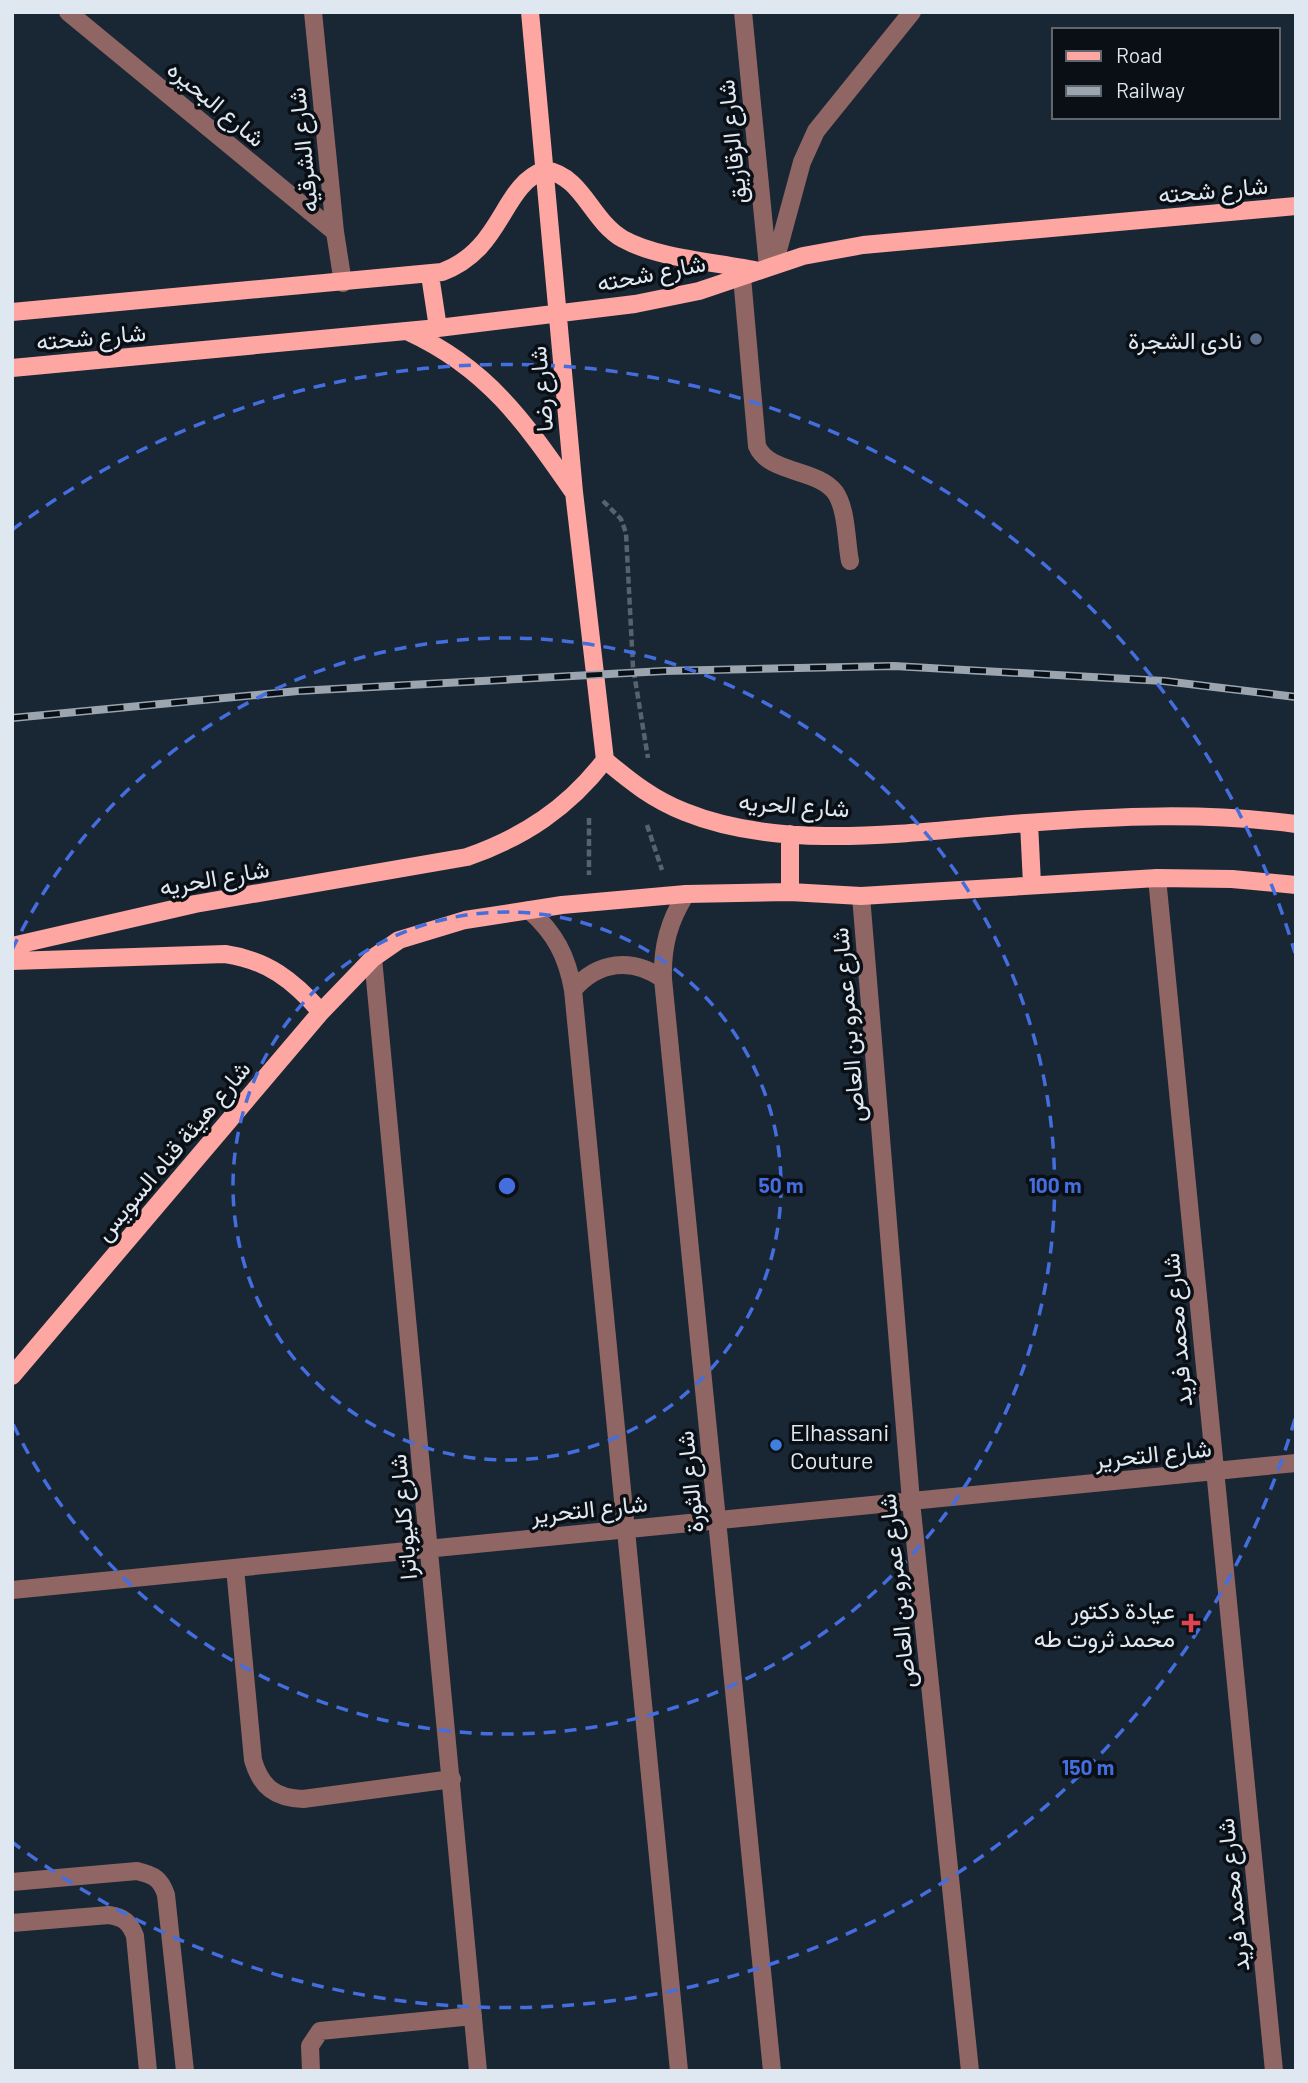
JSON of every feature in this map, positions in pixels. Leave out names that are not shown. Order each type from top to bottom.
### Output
[{"type":"main road","name":"شارع رضا","points":[[530,12],[574,492],[605,760]]},
{"type":"main road","points":[[545,170],[569,179],[604,224],[624,239],[649,249],[761,270]]},
{"type":"main road","name":"شارع شحته","points":[[12,312],[430,275],[454,267],[477,253],[494,232],[524,181],[545,170]]},
{"type":"main road","name":"شارع شحته","points":[[12,368],[438,328],[667,299],[833,249],[863,245],[1296,206]]},
{"type":"main road","points":[[430,275],[438,328]]},
{"type":"main road","points":[[406,331],[460,360],[507,400],[574,492]]},
{"type":"main road","name":"شارع الحريه","points":[[12,946],[195,904],[467,858],[519,836],[565,805],[585,786],[605,760],[641,790],[687,813],[717,822],[790,834],[888,834],[1029,822],[1183,815],[1296,824]]},
{"type":"main road","points":[[1029,822],[1032,884]]},
{"type":"main road","points":[[790,834],[790,892]]},
{"type":"main road","points":[[373,958],[399,940],[427,929],[599,900],[686,894],[790,892],[862,895],[1157,878],[1232,879],[1296,884]]},
{"type":"main road","points":[[12,961],[225,954],[247,957],[288,978],[321,1012]]},
{"type":"main road","name":"شارع هيئة قناه السويس","points":[[12,1377],[321,1012],[373,958]]},
{"type":"street","name":"شارع البحيره","points":[[68,12],[335,232]]},
{"type":"street","name":"شارع الشرقيه","points":[[313,12],[335,232],[344,283]]},
{"type":"street","name":"شارع الزقازيق","points":[[743,12],[761,270],[757,446],[765,457],[816,478],[834,492],[840,502],[850,561]]},
{"type":"street","points":[[761,270],[816,131],[912,12]]},
{"type":"street","name":"شارع محمد فريد","points":[[1157,878],[1275,2071]]},
{"type":"street","name":"شارع الثورة","points":[[686,894],[673,914],[666,935],[663,979],[772,2071]]},
{"type":"street","name":"شارع عمرو بن العاص","points":[[862,895],[911,1501],[970,2071]]},
{"type":"street","points":[[529,910],[547,926],[560,945],[569,967],[573,990],[628,1529],[679,2071]]},
{"type":"street","name":"شارع كليوباترا","points":[[373,958],[478,2071]]},
{"type":"street","points":[[573,990],[594,971],[622,964],[651,970],[663,979]]},
{"type":"street","name":"شارع التحرير","points":[[12,1590],[1296,1463]]},
{"type":"street","points":[[235,1568],[253,1760],[258,1778],[270,1791],[285,1798],[303,1799],[452,1779]]},
{"type":"street","points":[[12,1882],[137,1871],[162,1882],[166,1895],[185,2071]]},
{"type":"street","points":[[12,1923],[109,1915],[121,1917],[131,1925],[135,1936],[148,2071]]},
{"type":"street","points":[[311,2071],[310,2046],[320,2031],[473,2016]]},
{"type":"path","points":[[574,492],[600,499],[621,519],[626,533],[634,667],[648,747],[641,790],[649,836],[663,873],[664,895]]},
{"type":"path","points":[[585,786],[591,842],[589,875],[592,891],[599,900]]},
{"type":"railway","points":[[12,718],[298,691],[664,671],[894,666],[1164,681],[1296,697]]},
{"type":"place","name":"نادى الشجرة","points":[[1256,339]]},
{"type":"place","name":"Elhassani Couture","points":[[776,1445]]},
{"type":"place","name":"عيادة دكتور محمد ثروت طه","points":[[1191,1623]]}]
